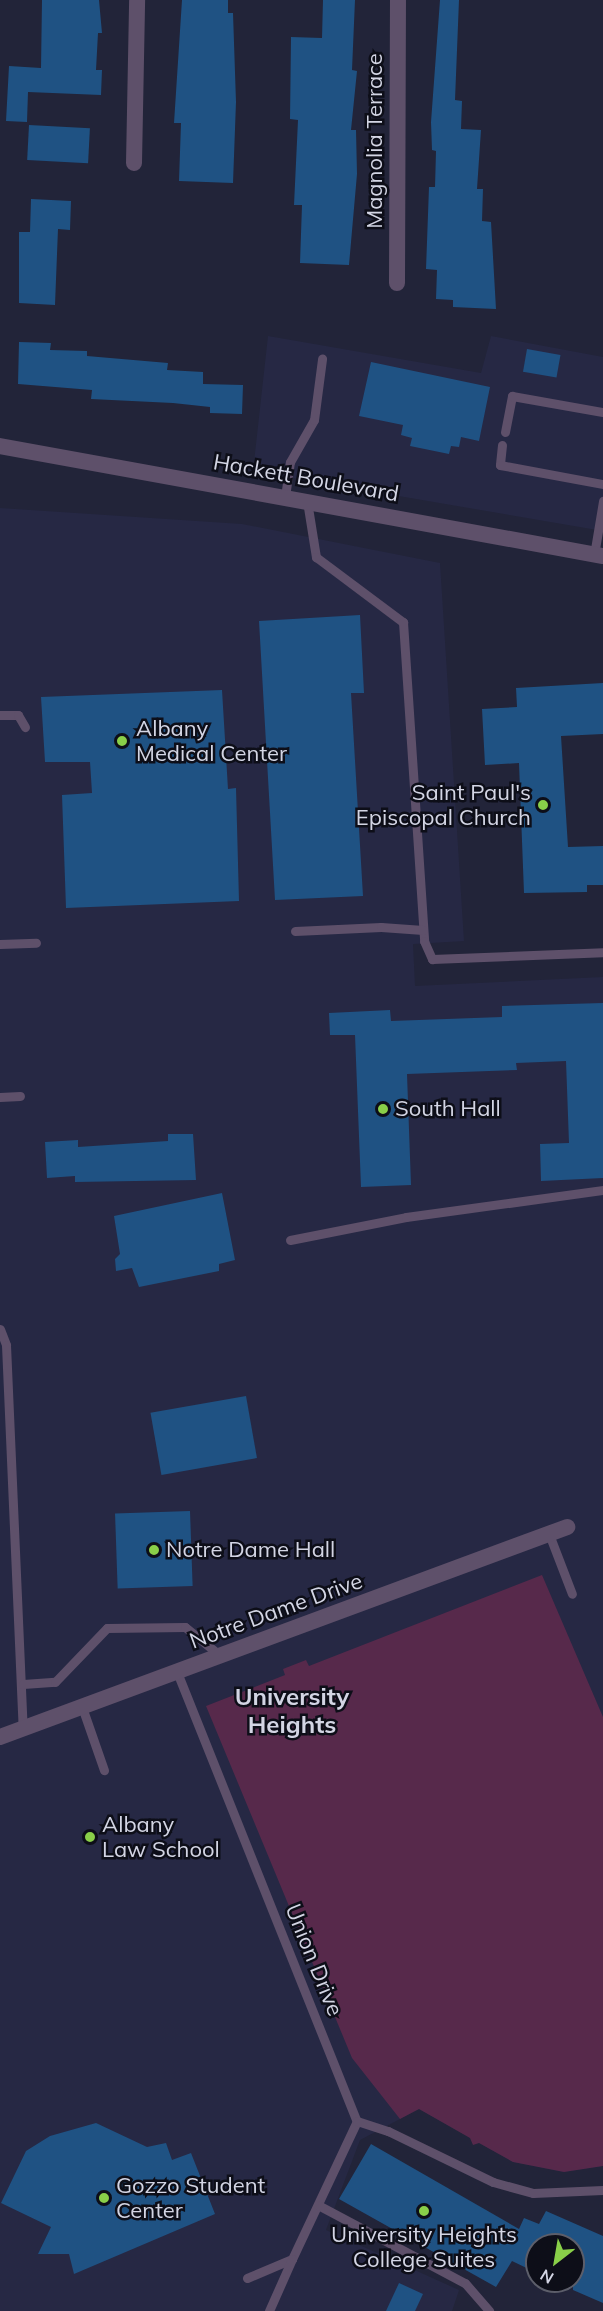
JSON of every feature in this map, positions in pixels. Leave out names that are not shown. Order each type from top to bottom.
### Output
[{"type":"street","points":[[134,163],[137,0]]},
{"type":"street","name":"Magnolia Terrace","points":[[397,283],[398,0]]},
{"type":"street","name":"Hackett Boulevard","points":[[0,446],[598,556]]},
{"type":"street","name":"Notre Dame Drive","points":[[0,1737],[567,1527]]},
{"type":"lane","points":[[285,497],[290,462],[314,420],[322,359]]},
{"type":"lane","points":[[505,432],[512,396],[603,412]]},
{"type":"lane","points":[[502,445],[500,465],[603,484]]},
{"type":"lane","points":[[308,501],[316,557],[403,622],[423,930],[432,959],[603,952]]},
{"type":"lane","points":[[598,556],[603,501]]},
{"type":"lane","points":[[0,715],[18,715],[25,727]]},
{"type":"lane","points":[[295,931],[381,927],[423,930]]},
{"type":"lane","points":[[0,944],[36,943]]},
{"type":"lane","points":[[0,1097],[20,1096]]},
{"type":"lane","points":[[290,1240],[406,1217],[603,1190]]},
{"type":"lane","points":[[0,1329],[6,1345],[23,1684],[23,1729]]},
{"type":"lane","points":[[549,1534],[572,1594]]},
{"type":"lane","points":[[23,1684],[55,1682],[107,1628],[185,1627],[221,1656]]},
{"type":"lane","name":"Union Drive","points":[[177,1672],[357,2121]]},
{"type":"lane","points":[[82,1707],[104,1770]]},
{"type":"lane","points":[[269,2311],[357,2121],[388,2131],[493,2182],[533,2193],[603,2190]]},
{"type":"lane","points":[[318,2205],[465,2283],[489,2311]]},
{"type":"lane","points":[[247,2278],[292,2259]]},
{"type":"shaded area","points":[[268,336],[481,373],[491,336],[603,357],[603,531],[253,471]]},
{"type":"shaded area","points":[[0,508],[242,524],[440,563],[464,941],[413,944],[415,986],[603,977],[603,2166],[564,2172],[513,2162],[419,2109],[360,2140],[326,2230],[459,2290],[452,2311],[0,2311]]},
{"type":"shaded area","points":[[542,1575],[603,1717],[603,2166],[564,2172],[513,2162],[479,2143],[473,2145],[470,2138],[419,2109],[400,2119],[352,2058],[206,1706],[285,1675],[283,1669],[306,1660],[309,1666]]},
{"type":"building","points":[[42,0],[99,0],[102,33],[98,33],[96,70],[102,70],[101,95],[28,92],[27,122],[6,121],[9,66],[41,68]]},
{"type":"building","points":[[182,0],[228,0],[228,13],[233,13],[236,102],[233,183],[179,181],[181,123],[174,123]]},
{"type":"building","points":[[323,0],[355,0],[352,70],[357,71],[351,130],[356,130],[357,174],[349,265],[300,263],[302,205],[294,205],[298,120],[290,119],[291,37],[322,38]]},
{"type":"building","points":[[440,0],[459,0],[455,100],[462,101],[461,129],[481,130],[477,189],[483,189],[482,221],[491,222],[496,309],[453,307],[453,300],[436,299],[437,270],[426,269],[429,187],[435,187],[436,151],[432,150],[431,122]]},
{"type":"building","points":[[29,125],[90,128],[88,163],[27,160]]},
{"type":"building","points":[[31,199],[71,201],[70,230],[58,229],[55,305],[19,303],[19,232],[30,232]]},
{"type":"building","points":[[19,342],[51,343],[50,350],[87,351],[87,356],[168,363],[167,370],[203,372],[203,384],[243,385],[242,414],[210,413],[210,407],[173,403],[91,399],[92,390],[18,384]]},
{"type":"building","points":[[527,349],[560,355],[556,378],[523,372]]},
{"type":"building","points":[[371,362],[490,387],[479,441],[461,437],[459,447],[451,446],[449,454],[410,446],[412,438],[401,435],[403,425],[359,416]]},
{"type":"building","points":[[360,615],[364,693],[351,693],[363,896],[275,900],[259,621]]},
{"type":"building","name":"Saint Paul's Episcopal Church","points":[[603,683],[603,734],[561,736],[568,847],[603,846],[603,885],[587,885],[587,892],[524,893],[519,763],[485,765],[482,709],[517,707],[516,688]]},
{"type":"building","points":[[222,690],[228,789],[236,788],[239,901],[66,908],[62,795],[92,793],[90,762],[45,762],[41,697]]},
{"type":"building","name":"South Hall","points":[[603,1003],[603,1178],[541,1181],[540,1144],[569,1143],[566,1061],[516,1063],[517,1070],[407,1074],[411,1185],[361,1187],[355,1035],[330,1035],[329,1013],[390,1010],[391,1021],[502,1017],[502,1006]]},
{"type":"building","points":[[168,1134],[193,1134],[196,1180],[75,1182],[75,1176],[47,1178],[45,1142],[78,1140],[78,1147],[168,1141]]},
{"type":"building","points":[[222,1193],[235,1260],[219,1264],[219,1271],[139,1287],[132,1268],[116,1271],[115,1259],[120,1254],[114,1216]]},
{"type":"building","points":[[246,1396],[257,1458],[161,1475],[150,1413]]},
{"type":"building","name":"Notre Dame Hall","points":[[190,1511],[193,1586],[118,1589],[115,1514]]},
{"type":"building","name":"Gozzo Student Center","points":[[96,2123],[147,2147],[166,2143],[172,2160],[191,2153],[215,2214],[74,2274],[69,2254],[38,2254],[51,2227],[1,2203],[26,2151],[50,2136]]},
{"type":"building","name":"University Heights College Suites","points":[[371,2144],[519,2229],[524,2218],[539,2224],[546,2211],[603,2236],[603,2303],[580,2293],[585,2293],[585,2233],[525,2233],[525,2267],[512,2261],[496,2287],[339,2199]]},
{"type":"building","points":[[399,2283],[423,2294],[415,2311],[386,2311]]},
{"type":"place","name":"Albany Medical Center","points":[[122,741]]},
{"type":"place","name":"Saint Paul's Episcopal Church","points":[[543,805]]},
{"type":"place","name":"South Hall","points":[[383,1109]]},
{"type":"place","name":"Notre Dame Hall","points":[[154,1550]]},
{"type":"place","name":"Albany Law School","points":[[90,1837]]},
{"type":"place","name":"Gozzo Student Center","points":[[104,2198]]},
{"type":"place","name":"University Heights College Suites","points":[[424,2211]]},
{"type":"district","name":"University Heights","points":[[292,1711]]}]
